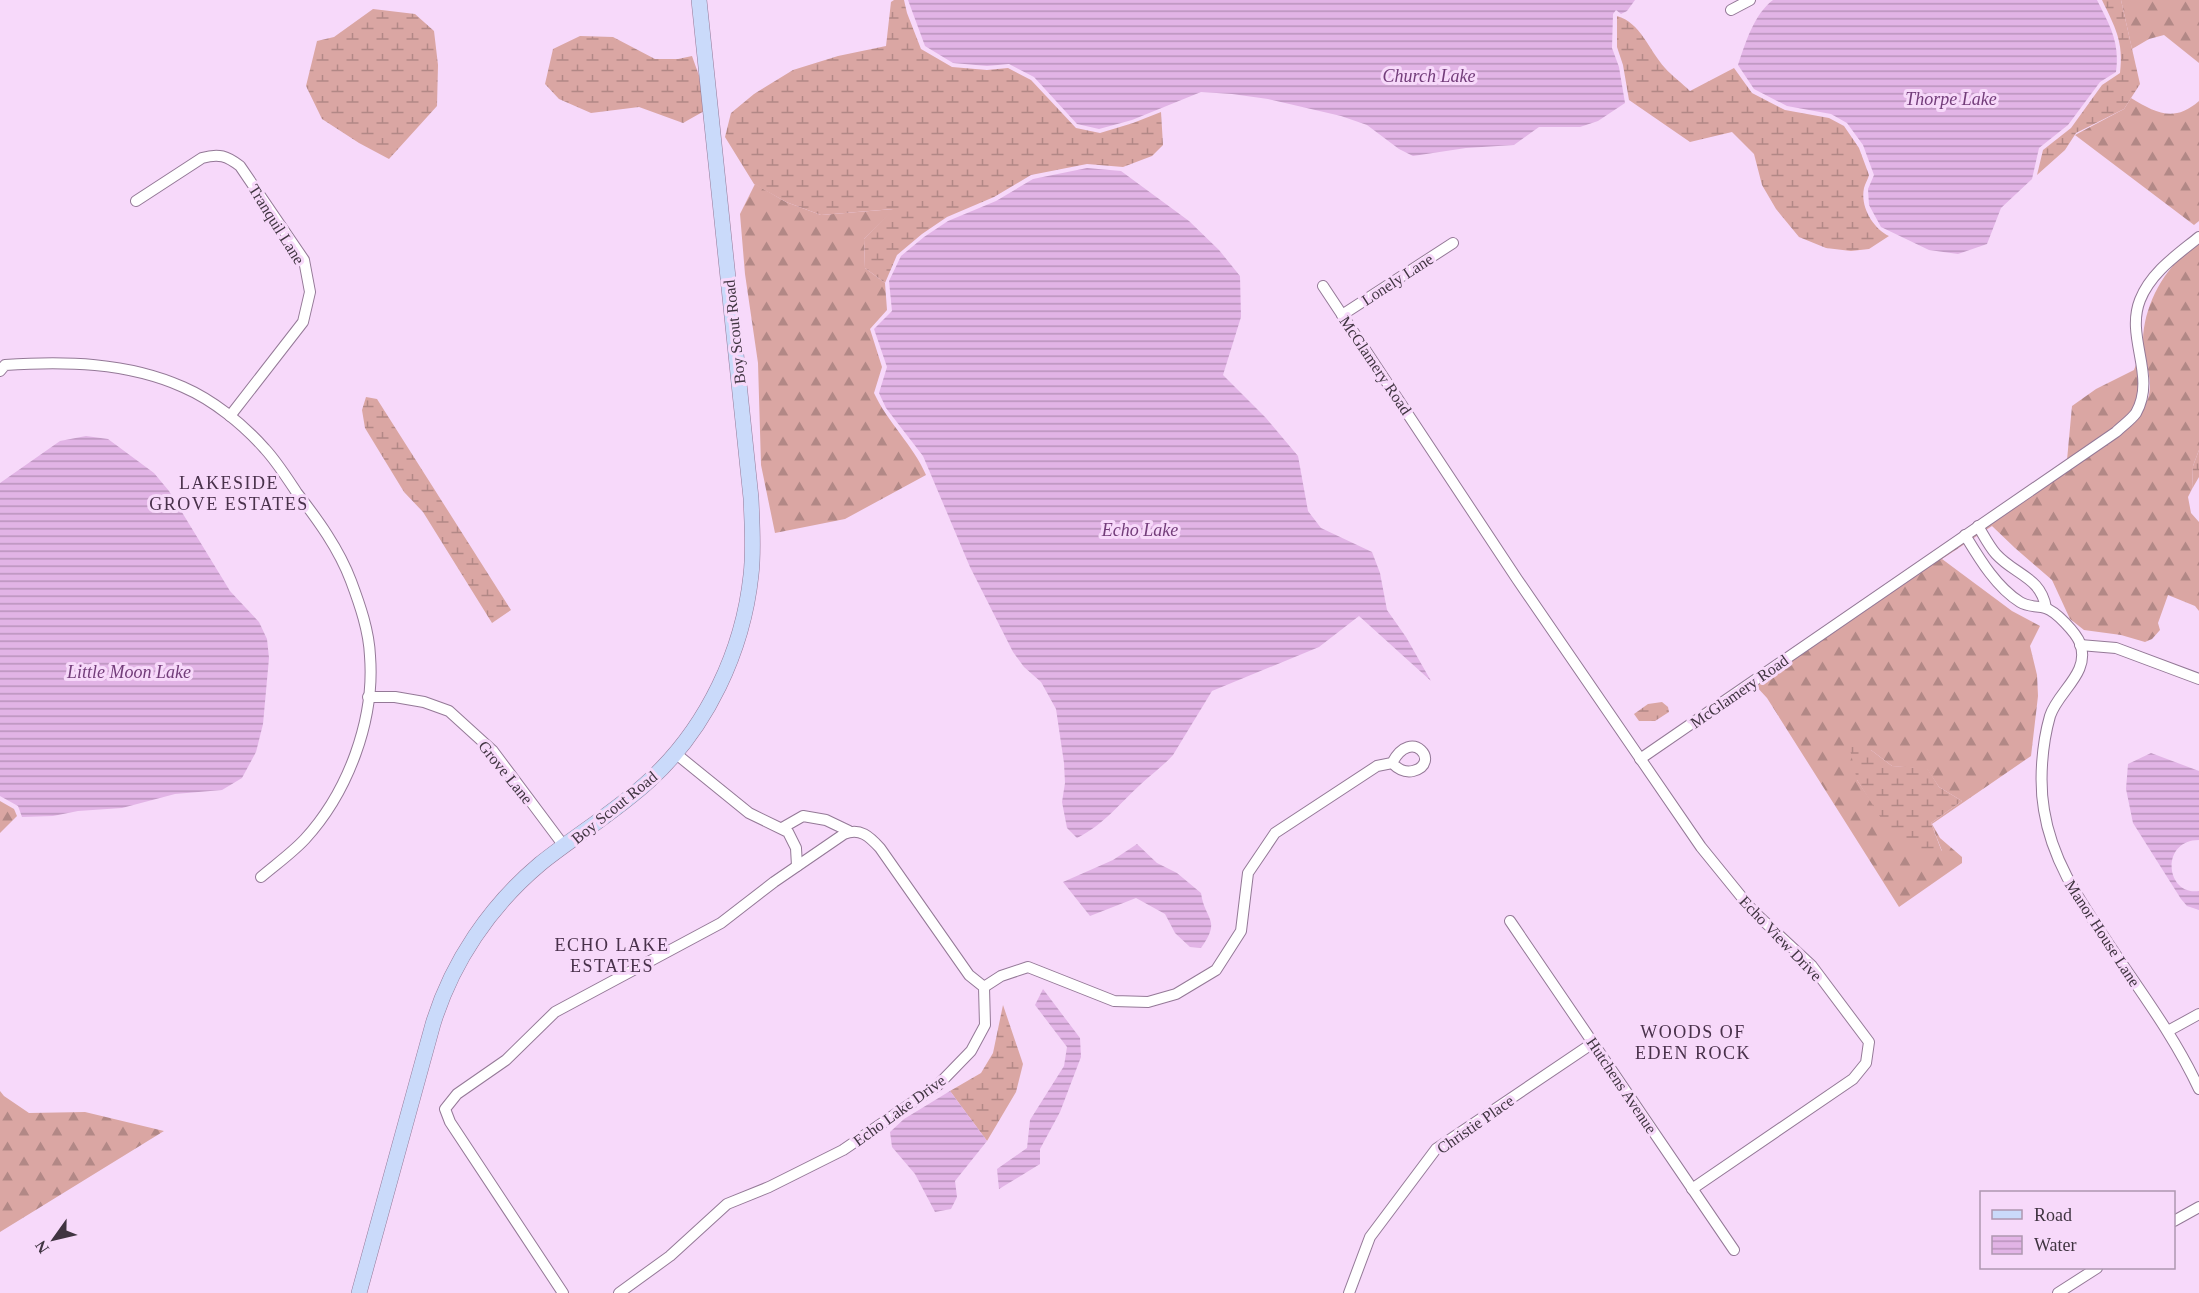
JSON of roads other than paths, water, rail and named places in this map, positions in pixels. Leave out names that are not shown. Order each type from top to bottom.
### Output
[{"type":"street","name":"Boy Scout Road","points":[[359,1293],[433,1024],[447,984],[470,943],[496,907],[524,879],[643,786],[675,753],[708,706],[733,653],[746,607],[752,555],[752,518],[699,0]]},
{"type":"street","points":[[1731,10],[1750,0]]},
{"type":"street","name":"Tranquil Lane","points":[[136,201],[202,158],[215,154],[227,156],[240,166],[304,260],[310,292],[303,322],[230,416]]},
{"type":"street","name":"McGlamery Road","points":[[1323,286],[1517,579],[1640,759],[2116,432],[2135,415],[2144,395],[2135,323],[2139,301],[2150,280],[2199,237]]},
{"type":"street","name":"Lonely Lane","points":[[1342,315],[1452,243]]},
{"type":"street","points":[[2,365],[55,362],[133,369],[183,387],[230,416],[266,450],[326,531],[350,579],[362,610],[370,656],[368,697],[359,747],[336,798],[305,839],[261,878]]},
{"type":"street","points":[[1978,526],[1997,555],[2034,582],[2044,597],[2046,608],[2074,633],[2080,645],[2116,648],[2199,679]]},
{"type":"street","points":[[1965,535],[1978,556],[2007,591],[2020,602],[2035,608],[2046,608]]},
{"type":"street","name":"Manor House Lane","points":[[2080,645],[2081,664],[2074,681],[2051,713],[2044,751],[2043,809],[2052,845],[2068,883],[2168,1031],[2199,1089]]},
{"type":"street","name":"Grove Lane","points":[[368,697],[395,697],[424,702],[449,711],[493,751],[564,846]]},
{"type":"street","points":[[675,753],[749,813],[788,832],[794,842],[797,866]]},
{"type":"street","name":"Echo View Drive","points":[[1640,759],[1701,847],[1753,910],[1812,966],[1869,1042],[1866,1063],[1853,1079],[1692,1189]]},
{"type":"street","points":[[782,828],[803,816],[826,820],[849,831],[863,832],[880,849],[969,975],[984,987],[1001,976],[1028,968],[1114,1001],[1148,1002],[1176,994],[1216,970],[1240,931],[1248,873],[1275,833],[1377,766],[1392,763]]},
{"type":"street","points":[[563,1293],[450,1122],[445,1109],[458,1094],[506,1060],[555,1012],[721,923],[797,866],[849,831]]},
{"type":"street","name":"Hutchens Avenue","points":[[1510,921],[1734,1250]]},
{"type":"street","name":"Echo Lake Drive","points":[[619,1293],[670,1256],[727,1204],[769,1187],[843,1150],[938,1085],[971,1052],[985,1025],[984,987]]},
{"type":"street","points":[[2168,1031],[2199,1014]]},
{"type":"street","name":"Christie Place","points":[[1349,1293],[1370,1237],[1436,1149],[1593,1043]]},
{"type":"street","points":[[2175,1220],[2199,1207]]},
{"type":"street","points":[[2058,1293],[2095,1269]]},
{"type":"water","name":"Church Lake","points":[[908,0],[1635,0],[1627,11],[1621,14],[1616,10],[1613,14],[1612,48],[1619,67],[1625,103],[1598,121],[1580,127],[1539,127],[1514,145],[1466,148],[1413,156],[1399,149],[1367,125],[1341,116],[1268,99],[1232,94],[1201,92],[1132,120],[1099,129],[1077,124],[1034,77],[1009,64],[987,66],[953,63],[925,46]]},
{"type":"water","name":"Thorpe Lake","points":[[1773,0],[2097,0],[2110,26],[2115,43],[2116,72],[2100,82],[2068,125],[2039,148],[2032,179],[2001,208],[1987,244],[1958,254],[1929,250],[1881,227],[1869,205],[1868,189],[1874,175],[1863,145],[1847,123],[1831,114],[1787,106],[1754,89],[1738,65],[1755,21]]},
{"type":"water","name":"Echo Lake","points":[[1087,168],[1121,171],[1189,221],[1219,250],[1240,276],[1241,317],[1223,375],[1266,418],[1298,456],[1308,511],[1321,528],[1372,552],[1380,573],[1387,610],[1406,637],[1431,681],[1359,616],[1319,647],[1212,691],[1173,755],[1104,820],[1077,838],[1067,828],[1062,802],[1065,783],[1064,763],[1056,709],[1041,682],[1024,667],[1013,652],[970,567],[923,456],[886,408],[879,393],[887,367],[874,329],[892,311],[889,281],[901,256],[924,237],[948,221],[996,201],[1033,179]]},
{"type":"water","name":"Little Moon Lake","points":[[86,436],[108,439],[154,473],[169,491],[230,591],[259,622],[267,639],[269,658],[263,724],[256,752],[242,778],[222,790],[175,794],[122,808],[22,817],[18,806],[0,796],[0,483],[60,441]]},
{"type":"water","points":[[2151,753],[2199,771],[2199,840],[2186,842],[2178,849],[2173,857],[2172,867],[2179,885],[2188,890],[2199,891],[2199,910],[2187,906],[2181,899],[2133,823],[2126,789],[2128,764]]},
{"type":"water","points":[[1137,844],[1157,863],[1177,873],[1201,893],[1211,925],[1201,948],[1190,947],[1175,933],[1165,914],[1136,898],[1090,916],[1063,882],[1113,860]]},
{"type":"water","points":[[1043,989],[1080,1038],[1081,1057],[1060,1112],[1040,1149],[1040,1164],[999,1189],[997,1169],[1027,1148],[1030,1120],[1064,1066],[1067,1047],[1035,1005]]},
{"type":"water","points":[[950,1091],[987,1141],[955,1181],[957,1197],[951,1209],[935,1212],[915,1174],[892,1147],[890,1132],[904,1119]]},
{"type":"district","name":"LAKESIDE GROVE ESTATES","points":[[229,493]]},
{"type":"district","name":"ECHO LAKE ESTATES","points":[[612,955]]},
{"type":"district","name":"WOODS OF EDEN ROCK","points":[[1693,1042]]}]
